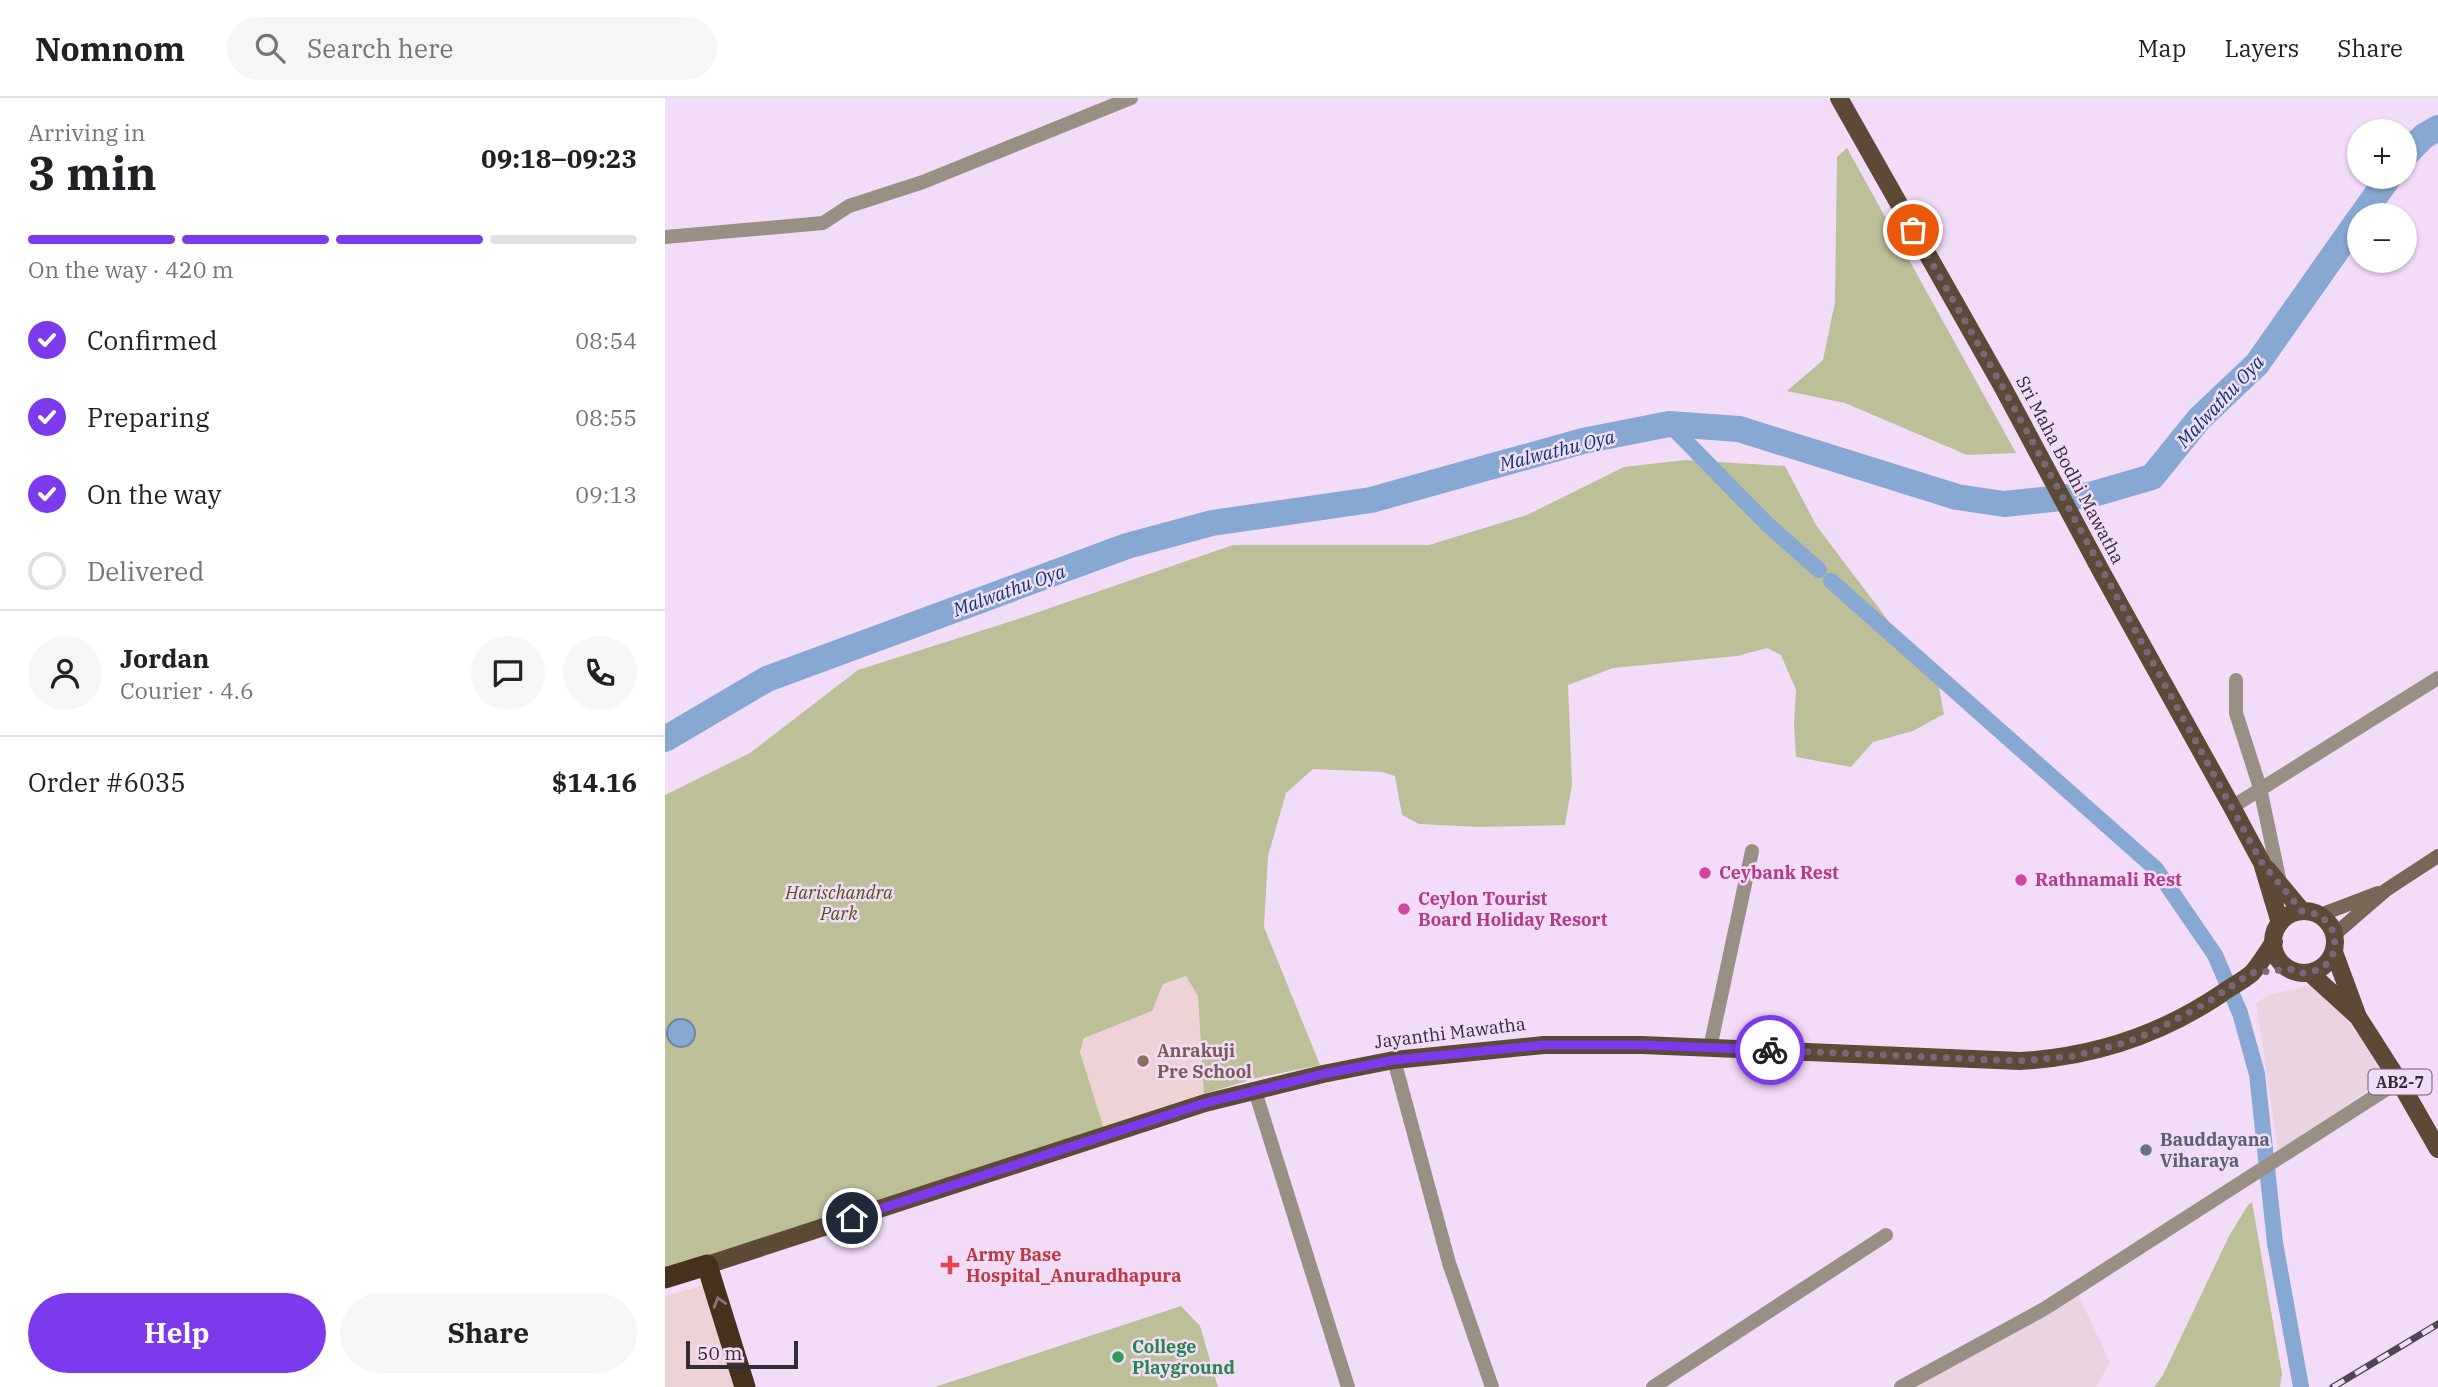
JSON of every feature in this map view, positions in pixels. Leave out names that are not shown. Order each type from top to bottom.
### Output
[{"type":"highway","name":"Jayanthi Mawatha","points":[[665,1278],[707,1265]]},
{"type":"highway","points":[[707,1265],[745,1387]]},
{"type":"main road","name":"Sri Maha Bodhi Mawatha","points":[[1839,98],[2001,384],[2262,863],[2280,923]]},
{"type":"main road","points":[[2334,943],[2329,924],[2320,915],[2302,911],[2290,915],[2280,923],[2274,942],[2278,958],[2290,969],[2310,972],[2325,966],[2334,943],[2386,890],[2438,856]]},
{"type":"main road","name":"Sri Maha Bodhi Mawatha","points":[[2262,863],[2302,911]]},
{"type":"main road","points":[[2320,915],[2386,890]]},
{"type":"main road","name":"Jayanthi Mawatha","points":[[707,1265],[1205,1103],[1394,1060],[1544,1045],[1642,1045],[2020,1061],[2074,1056],[2127,1042],[2205,1004],[2251,973],[2274,942]]},
{"type":"main road","name":"AB2-7","points":[[2334,943],[2358,1017]]},
{"type":"main road","name":"Jayanthi Mawatha","points":[[2251,973],[2290,969]]},
{"type":"main road","name":"AB2-7","points":[[2310,972],[2358,1017],[2437,1146]]},
{"type":"street","points":[[665,237],[823,223],[849,205],[923,182],[1131,98]]},
{"type":"street","points":[[2232,807],[2438,678]]},
{"type":"street","points":[[2236,680],[2237,713],[2260,789],[2280,883]]},
{"type":"street","points":[[1710,1048],[1752,850]]},
{"type":"street","points":[[1394,1060],[1449,1263],[1492,1387]]},
{"type":"street","points":[[1901,1387],[2044,1309],[2399,1081]]},
{"type":"street","points":[[1255,1091],[1348,1387]]},
{"type":"street","points":[[1653,1387],[1887,1235]]},
{"type":"shaded area","name":"Anrakuji Pre School","points":[[1186,976],[1198,996],[1204,1094],[1104,1129],[1080,1052],[1084,1038],[1152,1011],[1163,984]]},
{"type":"shaded area","points":[[2315,984],[2355,1030],[2384,1077],[2276,1159],[2277,1143],[2256,1003],[2269,995]]},
{"type":"shaded area","points":[[705,1285],[735,1387],[665,1387],[665,1296]]},
{"type":"shaded area","points":[[2075,1288],[2110,1362],[2096,1387],[1901,1387]]},
{"type":"green space","points":[[1847,148],[2016,453],[1967,455],[1845,403],[1787,391],[1823,360],[1835,302],[1837,157]]},
{"type":"green space","name":"Harischandra Park","points":[[1685,460],[1785,466],[1816,525],[1939,688],[1944,714],[1913,731],[1873,742],[1851,767],[1796,757],[1796,690],[1781,655],[1767,648],[1737,656],[1613,668],[1568,685],[1572,785],[1565,825],[1480,827],[1419,824],[1402,815],[1395,776],[1382,772],[1313,769],[1286,793],[1268,856],[1264,927],[1320,1065],[1256,1078],[1204,1094],[1198,996],[1186,976],[1163,984],[1152,1011],[1084,1038],[1080,1052],[1104,1129],[665,1269],[665,795],[750,753],[858,670],[1021,618],[1233,545],[1429,545],[1527,515],[1624,467]]},
{"type":"green space","points":[[2252,1202],[2282,1374],[2280,1387],[2154,1387],[2163,1375],[2229,1236]]},
{"type":"green space","name":"College Playground","points":[[1181,1306],[1200,1326],[1218,1387],[935,1387]]},
{"type":"water","points":[[681,1019],[691,1023],[695,1033],[691,1043],[681,1047],[671,1043],[667,1033],[671,1023]]},
{"type":"waterway","name":"Malwathu Oya","points":[[2417,143],[2438,128]]},
{"type":"waterway","name":"Malwathu Oya","points":[[2371,203],[2380,189]]},
{"type":"waterway","name":"Malwathu Oya","points":[[665,739],[767,679],[1127,546],[1212,523],[1371,500],[1583,441],[1669,424],[1739,429],[1957,497],[2004,504],[2090,495],[2152,477],[2199,419],[2257,364],[2347,236]]},
{"type":"waterway","points":[[1669,424],[1767,524],[1819,570]]},
{"type":"waterway","points":[[1831,581],[2156,869],[2215,955],[2240,1013],[2257,1074],[2275,1243],[2301,1387]]},
{"type":"railway","points":[[2333,1387],[2438,1324]]},
{"type":"way so far","points":[[1770,1050],[2020,1061],[2074,1056],[2127,1042],[2180,1019],[2251,973],[2290,969],[2303,973],[2318,970],[2325,966],[2334,952],[2335,935],[2329,924],[2320,915],[2302,911],[2262,863],[2001,384],[1913,230]]},
{"type":"place","name":"Ceybank Rest","points":[[1705,873]]},
{"type":"place","name":"Rathnamali Rest","points":[[2021,880]]},
{"type":"place","name":"Ceylon Tourist Board Holiday Resort","points":[[1404,909]]},
{"type":"place","name":"Anrakuji Pre School","points":[[1143,1061]]},
{"type":"place","name":"Bauddayana Viharaya","points":[[2146,1150]]},
{"type":"place","name":"Army Base Hospital_Anuradhapura","points":[[950,1265]]},
{"type":"place","name":"College Playground","points":[[1118,1357]]},
{"type":"route","points":[[852,1218],[1205,1103],[1394,1060],[1544,1045],[1642,1045],[1770,1050]]}]
